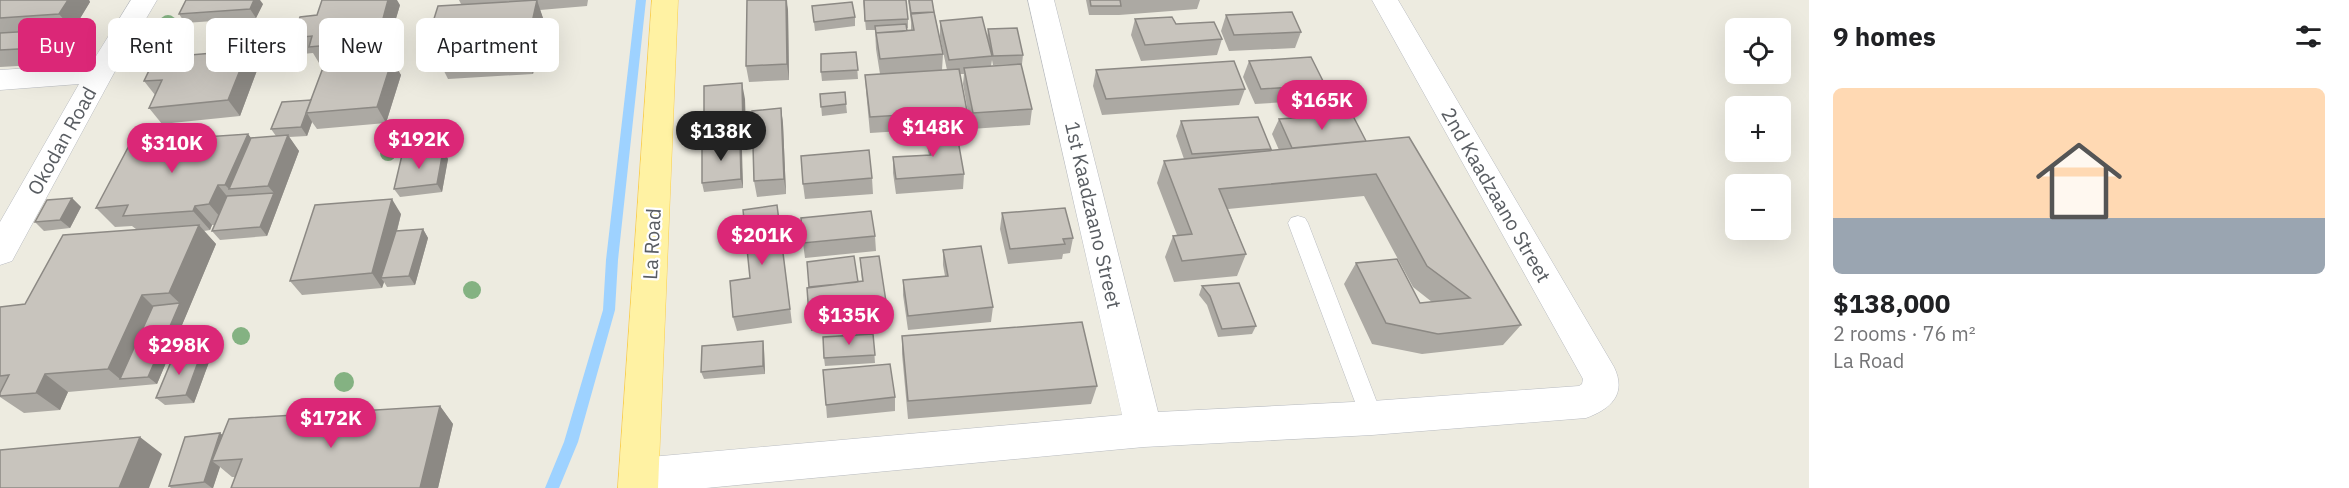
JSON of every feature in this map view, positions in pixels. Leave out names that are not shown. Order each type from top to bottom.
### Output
[{"type":"main road","name":"La Road","points":[[639,482],[665,0]]},
{"type":"street","name":"Okodan Road","points":[[0,252],[100,73],[144,0]]},
{"type":"street","name":"1st Kaadzaano Street","points":[[1041,0],[1144,430]]},
{"type":"street","name":"2nd Kaadzaano Street","points":[[1372,418],[1586,402],[1599,392],[1600,378],[1385,0]]},
{"type":"street","points":[[0,80],[100,73]]},
{"type":"street","points":[[639,482],[1144,430],[1372,418]]},
{"type":"lane","points":[[1298,223],[1372,418]]},
{"type":"building","points":[[0,0],[68,0],[59,14],[0,18]]},
{"type":"building","points":[[186,0],[254,0],[250,9],[179,14]]},
{"type":"building","points":[[322,0],[388,0],[383,18],[319,18],[319,46],[309,47],[312,36],[307,36],[307,18],[300,18],[317,15]]},
{"type":"building","points":[[537,0],[533,18],[434,18],[438,6]]},
{"type":"building","points":[[747,0],[786,0],[787,64],[746,66]]},
{"type":"building","points":[[864,0],[906,0],[908,19],[865,21]]},
{"type":"building","points":[[909,0],[932,0],[934,12],[911,13]]},
{"type":"building","points":[[1090,0],[1120,0],[1121,6],[1091,6]]},
{"type":"building","points":[[852,2],[855,17],[814,22],[812,6]]},
{"type":"building","points":[[934,12],[943,54],[880,59],[876,33],[914,30],[911,14]]},
{"type":"building","points":[[1292,12],[1301,32],[1234,35],[1226,15]]},
{"type":"building","points":[[982,17],[992,56],[949,60],[940,21]]},
{"type":"building","points":[[1172,17],[1176,24],[1214,22],[1222,39],[1145,45],[1135,19]]},
{"type":"building","points":[[906,24],[907,31],[876,33],[875,26]]},
{"type":"building","points":[[1017,28],[1023,55],[993,56],[988,29]]},
{"type":"building","points":[[18,32],[18,49],[0,50],[0,33]]},
{"type":"building","points":[[856,52],[858,70],[821,72],[821,54]]},
{"type":"building","points":[[206,54],[206,72],[239,72],[228,100],[149,108],[162,80],[144,81],[148,72],[194,72],[194,55]]},
{"type":"building","points":[[1311,57],[1325,85],[1261,89],[1249,61]]},
{"type":"building","points":[[1234,61],[1245,89],[1106,99],[1096,70]]},
{"type":"building","points":[[1021,64],[1032,109],[973,113],[964,68]]},
{"type":"building","points":[[959,69],[967,111],[870,117],[865,75]]},
{"type":"building","points":[[321,72],[388,72],[377,107],[306,113]]},
{"type":"building","points":[[742,83],[743,130],[704,134],[704,86]]},
{"type":"building","points":[[845,92],[846,104],[821,107],[820,94]]},
{"type":"building","points":[[311,100],[301,127],[271,129],[282,102]]},
{"type":"building","points":[[781,108],[784,179],[754,181],[752,111]]},
{"type":"building","points":[[1352,114],[1366,141],[1292,148],[1279,119]]},
{"type":"building","points":[[1258,117],[1271,149],[1192,154],[1181,121]]},
{"type":"building","points":[[956,129],[964,174],[896,179],[893,157],[931,155],[928,131]]},
{"type":"building","points":[[248,134],[225,185],[218,185],[209,204],[195,206],[193,211],[123,216],[128,205],[96,208],[131,142]]},
{"type":"building","points":[[288,135],[268,186],[229,189],[251,138]]},
{"type":"building","points":[[1409,137],[1521,325],[1438,334],[1386,323],[1356,263],[1397,259],[1420,303],[1470,298],[1427,266],[1376,174],[1219,189],[1246,254],[1182,261],[1173,236],[1192,234],[1164,161]]},
{"type":"building","points":[[740,141],[741,179],[702,183],[702,144]]},
{"type":"building","points":[[869,150],[872,178],[803,184],[801,156]]},
{"type":"building","points":[[443,151],[437,184],[394,189],[402,155]]},
{"type":"building","points":[[274,193],[260,227],[212,231],[227,196]]},
{"type":"building","points":[[72,198],[60,220],[35,222],[47,200]]},
{"type":"building","points":[[392,199],[372,273],[290,281],[315,205]]},
{"type":"building","points":[[777,205],[790,309],[733,317],[730,281],[750,278],[743,210]]},
{"type":"building","points":[[1065,208],[1073,238],[1063,239],[1065,244],[1010,249],[1002,213]]},
{"type":"building","points":[[871,211],[875,236],[803,243],[801,218]]},
{"type":"building","points":[[199,225],[169,293],[142,295],[108,369],[45,374],[36,393],[0,396],[9,375],[0,376],[0,307],[25,304],[63,235]]},
{"type":"building","points":[[423,229],[409,276],[381,278],[396,231]]},
{"type":"building","points":[[981,246],[993,307],[908,316],[903,280],[948,276],[943,250]]},
{"type":"building","points":[[854,256],[858,282],[809,287],[807,262]]},
{"type":"building","points":[[879,256],[887,308],[809,316],[807,288],[863,281],[860,258]]},
{"type":"building","points":[[1239,283],[1256,326],[1222,329],[1210,296],[1202,286]]},
{"type":"building","points":[[180,303],[148,377],[120,379],[153,306]]},
{"type":"building","points":[[1082,322],[1097,386],[908,401],[902,336]]},
{"type":"building","points":[[873,334],[875,355],[824,358],[823,337]]},
{"type":"building","points":[[763,341],[763,366],[701,372],[702,346]]},
{"type":"building","points":[[201,354],[186,395],[156,398],[173,357]]},
{"type":"building","points":[[890,364],[895,397],[826,405],[823,370]]},
{"type":"building","points":[[440,406],[420,488],[231,488],[242,459],[212,461],[229,419]]},
{"type":"building","points":[[220,433],[204,482],[169,486],[185,437]]},
{"type":"building","points":[[140,437],[119,488],[0,488],[0,450]]},
{"type":"waterway","points":[[552,488],[571,442],[609,310],[612,260],[641,0]]}]
